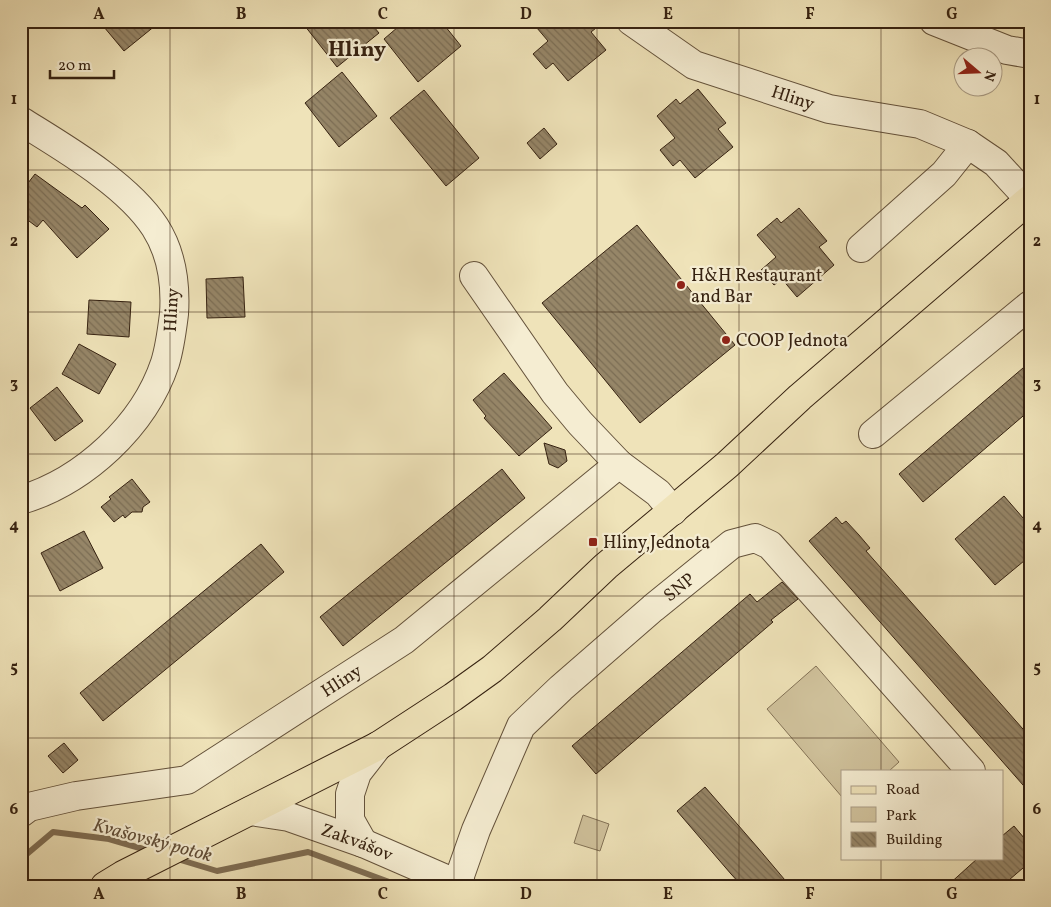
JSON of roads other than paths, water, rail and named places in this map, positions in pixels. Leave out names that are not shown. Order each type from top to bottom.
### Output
[{"type":"main road","points":[[114,880],[378,746],[492,669],[550,619],[606,566],[674,511],[800,397],[1030,199]]},
{"type":"street","name":"Hliny","points":[[631,21],[694,65],[829,109],[920,124],[968,144],[996,163],[1030,199]]},
{"type":"street","points":[[934,21],[1007,50],[1030,54]]},
{"type":"street","name":"Hliny","points":[[21,121],[101,174],[125,192],[140,207],[163,243],[168,256],[175,295],[173,324],[164,363],[156,383],[135,417],[119,438],[86,467],[67,479],[21,500]]},
{"type":"street","points":[[861,248],[944,174],[968,144]]},
{"type":"street","points":[[474,276],[555,392],[580,424],[619,464],[658,493],[674,511]]},
{"type":"street","points":[[873,434],[1030,305]]},
{"type":"street","name":"Hliny","points":[[21,813],[29,807],[76,796],[187,780],[404,640],[619,464]]},
{"type":"street","name":"SNP","points":[[460,885],[476,830],[521,726],[652,608],[732,544],[755,538],[770,545],[970,770]]},
{"type":"street","points":[[363,843],[350,820],[350,794],[358,773],[378,746]]},
{"type":"street","name":"Zakvášov","points":[[250,811],[289,817],[363,843],[460,885]]},
{"type":"waterway","name":"Kvašovský potok","points":[[21,859],[53,832],[109,839],[150,851]]},
{"type":"waterway","name":"Kvašovský potok","points":[[174,858],[217,871],[308,852],[400,886]]},
{"type":"place","name":"H&H Restaurant and Bar","points":[[681,285]]},
{"type":"place","name":"COOP Jednota","points":[[726,340]]},
{"type":"place","name":"Hliny,Jednota","points":[[593,542]]},
{"type":"district","name":"Hliny","points":[[357,48]]}]
